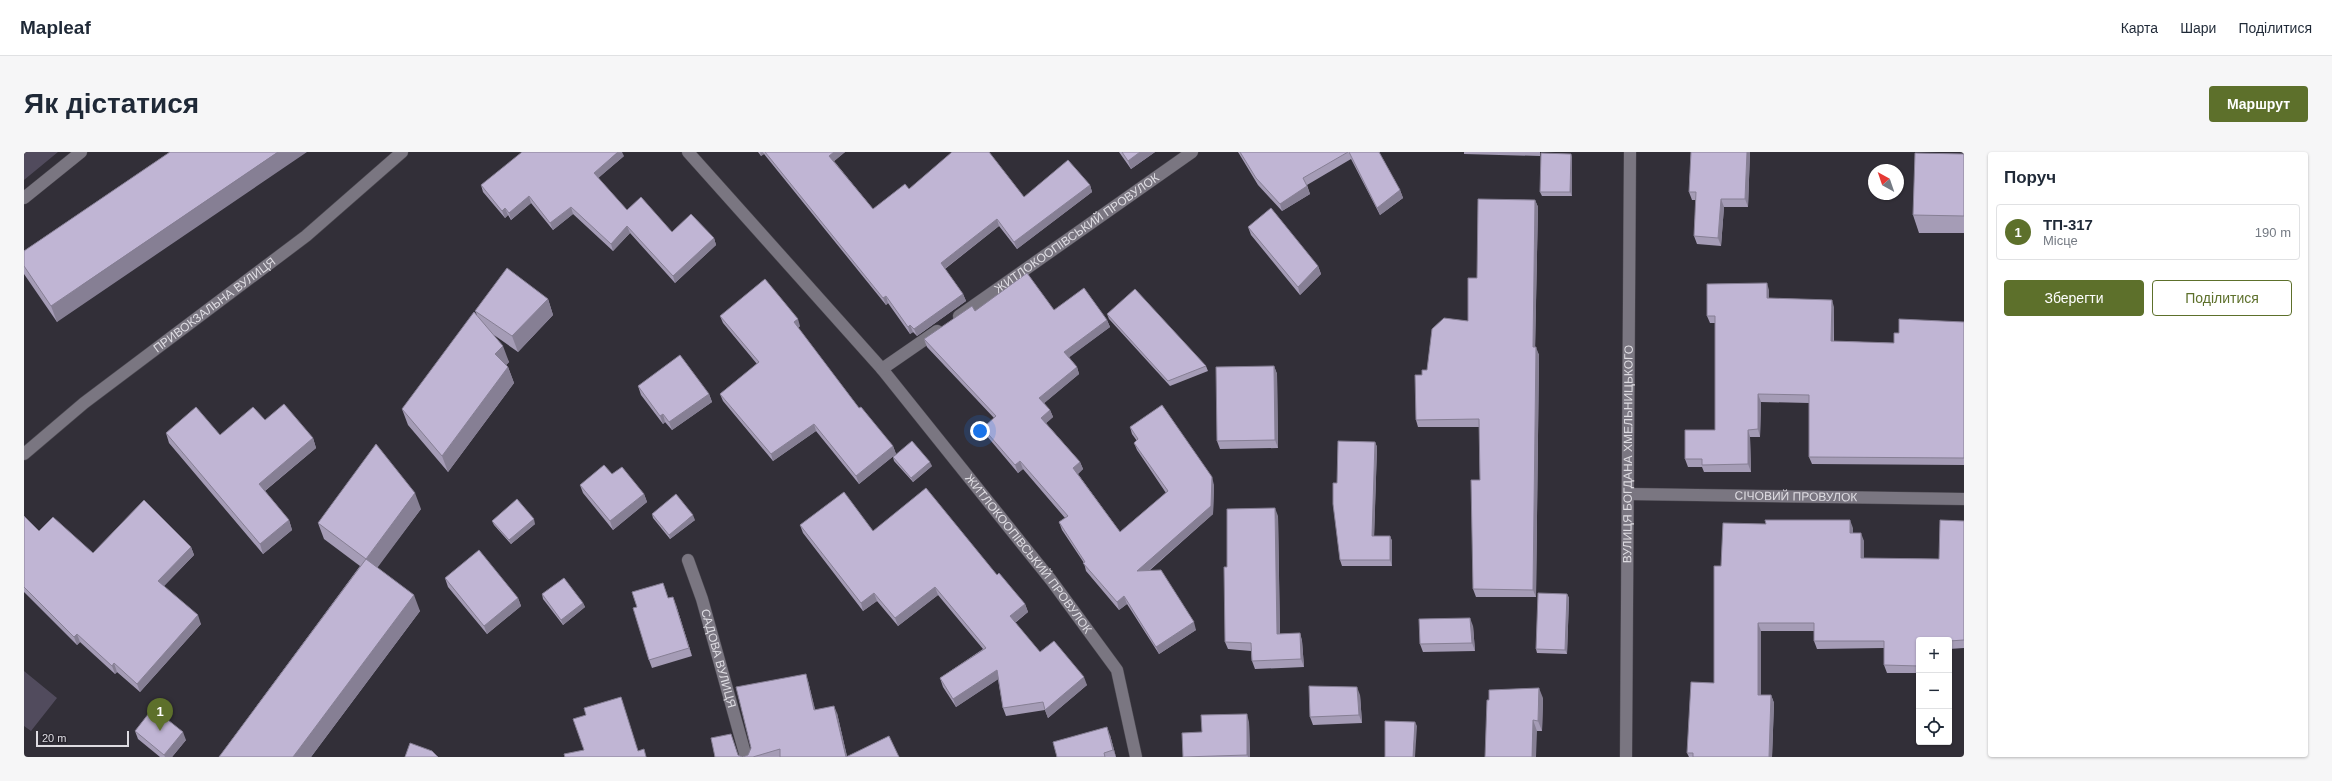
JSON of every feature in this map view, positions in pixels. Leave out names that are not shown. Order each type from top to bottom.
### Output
[{"type":"street","points":[[24,198],[81,152]]},
{"type":"street","name":"ПРИВОКЗАЛЬНА ВУЛИЦЯ","points":[[24,454],[84,403],[306,236],[402,152]]},
{"type":"street","name":"ЖИТЛОКООПІВСЬКИЙ ПРОВУЛОК","points":[[688,152],[882,369],[1051,580],[1117,670],[1136,757]]},
{"type":"street","name":"ЖИТЛОКООПІВСЬКИЙ ПРОВУЛОК","points":[[882,369],[1192,152]]},
{"type":"street","name":"ВУЛИЦЯ БОГДАНА ХМЕЛЬНИЦЬКОГО","points":[[1626,757],[1629,494],[1630,152]]},
{"type":"street","name":"СІЧОВИЙ ПРОВУЛОК","points":[[1629,494],[1964,500]]},
{"type":"street","name":"САДОВА ВУЛИЦЯ","points":[[688,560],[702,599],[746,757]]},
{"type":"shaded area","points":[[24,152],[58,152],[24,180]]},
{"type":"shaded area","points":[[24,671],[57,698],[31,731],[24,726]]},
{"type":"building","points":[[170,152],[278,152],[51,306],[24,266],[24,251]]},
{"type":"building","points":[[522,152],[618,152],[594,173],[627,210],[641,197],[672,232],[691,214],[714,238],[673,276],[627,226],[611,244],[571,207],[550,223],[529,196],[509,213],[505,208],[502,211],[481,185]]},
{"type":"building","points":[[765,152],[834,152],[829,156],[873,209],[905,184],[909,189],[952,152],[989,152],[1024,197],[1068,160],[1090,185],[1014,242],[997,219],[941,263],[963,294],[914,329],[910,325],[908,327],[886,296],[883,298]]},
{"type":"building","points":[[1122,152],[1140,152],[1128,161]]},
{"type":"building","points":[[1240,152],[1348,152],[1303,178],[1307,186],[1280,204],[1256,178]]},
{"type":"building","points":[[1349,152],[1379,152],[1400,190],[1377,208]]},
{"type":"building","points":[[1691,152],[1747,152],[1745,199],[1721,199],[1718,238],[1694,236],[1696,192],[1689,192]]},
{"type":"building","points":[[1541,153],[1571,154],[1570,192],[1540,192]]},
{"type":"building","points":[[1915,153],[1964,154],[1964,216],[1913,215]]},
{"type":"building","points":[[1478,199],[1535,200],[1533,347],[1536,347],[1533,590],[1473,589],[1471,480],[1480,480],[1479,419],[1416,420],[1415,375],[1422,375],[1422,370],[1427,370],[1432,329],[1444,318],[1468,321],[1468,278],[1477,278]]},
{"type":"building","points":[[1271,208],[1318,266],[1298,287],[1248,227]]},
{"type":"building","points":[[507,268],[548,299],[512,336],[475,311]]},
{"type":"building","points":[[1027,273],[1054,310],[1084,288],[1107,320],[1064,352],[1077,367],[1039,398],[1050,410],[1041,418],[1080,462],[1073,468],[1120,532],[1168,491],[1134,443],[1138,439],[1130,427],[1162,405],[1212,477],[1211,506],[1137,571],[1161,570],[1194,622],[1156,647],[1124,596],[1117,602],[1083,563],[1085,562],[1059,522],[1068,516],[1020,461],[1015,465],[983,428],[996,416],[924,339],[972,306],[975,311]]},
{"type":"building","points":[[765,279],[798,319],[794,322],[859,408],[861,407],[893,446],[856,476],[814,424],[771,454],[720,394],[759,362],[720,316]]},
{"type":"building","points":[[1767,283],[1767,298],[1832,300],[1831,341],[1894,343],[1894,333],[1899,333],[1899,319],[1964,322],[1964,458],[1809,457],[1809,395],[1758,394],[1758,429],[1748,430],[1748,464],[1702,465],[1702,459],[1685,459],[1685,430],[1715,430],[1715,316],[1707,316],[1707,284]]},
{"type":"building","points":[[1135,289],[1206,366],[1168,381],[1107,314]]},
{"type":"building","points":[[474,312],[503,346],[495,354],[508,367],[442,456],[402,409]]},
{"type":"building","points":[[680,355],[709,394],[669,422],[663,414],[660,416],[638,386]]},
{"type":"building","points":[[1274,366],[1275,440],[1217,441],[1216,367]]},
{"type":"building","points":[[284,404],[313,438],[259,484],[289,520],[260,544],[166,433],[196,407],[220,435],[253,407],[265,420]]},
{"type":"building","points":[[912,441],[930,462],[911,478],[893,457]]},
{"type":"building","points":[[1338,441],[1375,442],[1372,536],[1390,536],[1390,560],[1340,560],[1333,504],[1333,483],[1337,483]]},
{"type":"building","points":[[376,444],[415,493],[366,559],[318,523]]},
{"type":"building","points":[[604,465],[612,474],[622,467],[644,494],[610,521],[580,485]]},
{"type":"building","points":[[926,488],[997,575],[999,573],[1025,604],[1010,616],[1040,652],[1054,641],[1084,677],[1045,710],[1043,702],[1003,708],[997,670],[953,699],[940,678],[986,648],[935,587],[895,618],[874,593],[861,603],[800,525],[844,492],[873,531]]},
{"type":"building","points":[[676,494],[693,515],[669,535],[652,514]]},
{"type":"building","points":[[517,499],[534,519],[509,540],[492,521]]},
{"type":"building","points":[[144,500],[191,547],[158,581],[198,615],[137,684],[114,663],[112,666],[77,634],[74,637],[24,587],[24,516],[39,531],[53,517],[93,553]]},
{"type":"building","points":[[1275,508],[1277,634],[1300,633],[1301,659],[1252,661],[1251,643],[1225,642],[1224,567],[1227,567],[1227,509]]},
{"type":"building","points":[[1765,520],[1850,520],[1850,533],[1861,533],[1861,558],[1939,559],[1940,520],[1964,521],[1964,640],[1952,641],[1952,637],[1916,637],[1916,666],[1884,665],[1884,641],[1814,641],[1814,623],[1758,623],[1758,695],[1771,695],[1769,757],[1693,757],[1693,753],[1687,753],[1691,682],[1714,683],[1714,566],[1721,566],[1723,523],[1766,524]]},
{"type":"building","points":[[479,550],[518,598],[484,626],[445,578]]},
{"type":"building","points":[[366,559],[414,595],[293,757],[219,757]]},
{"type":"building","points":[[564,578],[583,603],[561,620],[542,594]]},
{"type":"building","points":[[663,583],[668,598],[673,597],[689,648],[649,660],[633,608],[637,607],[632,592]]},
{"type":"building","points":[[1538,593],[1567,594],[1565,650],[1536,649]]},
{"type":"building","points":[[1470,618],[1472,643],[1420,644],[1419,619]]},
{"type":"building","points":[[806,674],[814,710],[834,706],[846,757],[780,757],[780,749],[753,757],[743,757],[748,755],[751,748],[736,687]]},
{"type":"building","points":[[1309,686],[1357,687],[1359,715],[1310,717]]},
{"type":"building","points":[[1539,688],[1538,721],[1533,720],[1532,757],[1485,757],[1487,700],[1489,700],[1489,690]]},
{"type":"building","points":[[621,697],[638,751],[644,749],[646,757],[565,757],[564,754],[584,750],[573,719],[586,715],[584,708]]},
{"type":"building","points":[[153,708],[183,732],[164,755],[135,731]]},
{"type":"building","points":[[1247,714],[1247,755],[1183,757],[1182,733],[1202,732],[1201,715]]},
{"type":"building","points":[[1385,721],[1415,722],[1413,757],[1385,757]]},
{"type":"building","points":[[1107,727],[1113,750],[1104,753],[1105,757],[1057,757],[1053,742]]},
{"type":"building","points":[[731,734],[738,755],[742,757],[715,757],[711,738]]},
{"type":"building","points":[[889,736],[899,757],[846,757]]},
{"type":"building","points":[[410,743],[432,751],[438,757],[405,757]]},
{"type":"place","name":"ТП-317","points":[[160,731]]}]
